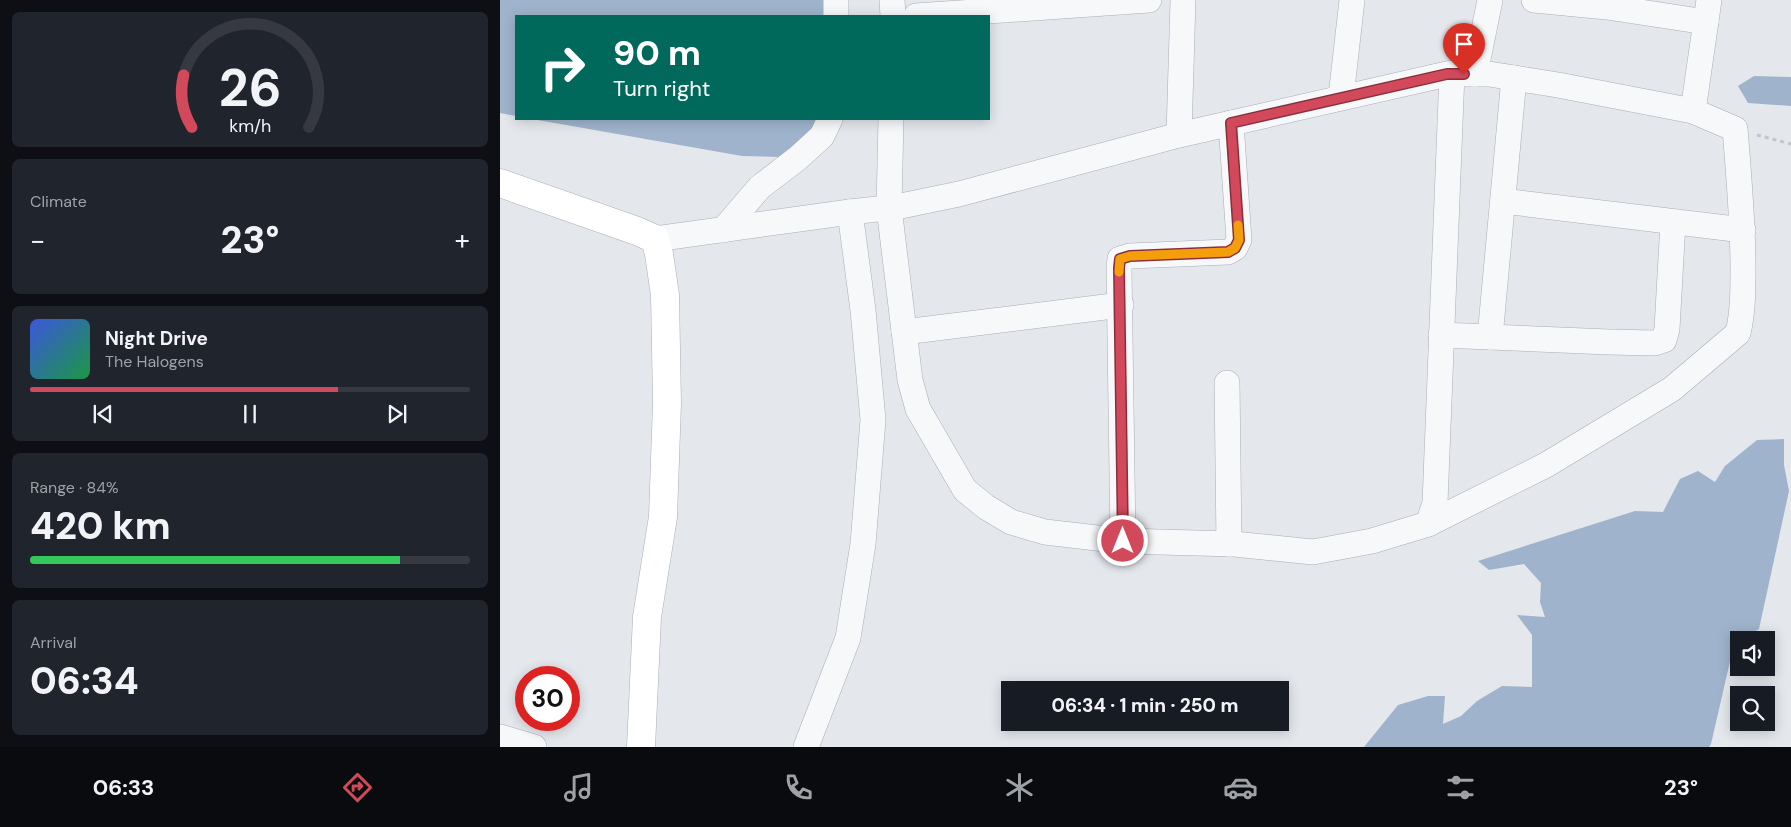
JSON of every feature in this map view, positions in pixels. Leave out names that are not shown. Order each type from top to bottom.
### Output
[{"type":"main road","points":[[500,183],[638,231],[654,239],[659,254],[665,295],[666,413],[663,517],[647,618],[641,747]]},
{"type":"street","points":[[836,0],[836,15]]},
{"type":"street","points":[[892,0],[893,15]]},
{"type":"street","points":[[931,15],[1149,0]]},
{"type":"street","points":[[1179,136],[1183,0]]},
{"type":"street","points":[[1341,97],[1352,0]]},
{"type":"street","points":[[1428,524],[1435,502],[1441,335],[1464,74],[1490,0]]},
{"type":"street","points":[[1534,0],[1607,3],[1708,11],[1693,111]]},
{"type":"street","points":[[654,239],[889,208],[959,194],[1179,136],[1341,97],[1464,74],[1489,74],[1693,111],[1735,129],[1743,230],[1742,320],[1738,333],[1728,344],[1672,389],[1546,465],[1428,524],[1372,541],[1313,552],[1229,544],[1123,541],[1045,532],[1011,522],[986,507],[965,490],[918,409],[910,380],[889,208],[891,120]]},
{"type":"street","points":[[1490,337],[1514,78]]},
{"type":"street","points":[[723,230],[760,187],[798,158],[822,136],[830,120]]},
{"type":"street","points":[[1123,541],[1120,259],[1130,256],[1228,252],[1235,248],[1239,240],[1231,123]]},
{"type":"street","points":[[1503,201],[1743,230]]},
{"type":"street","points":[[806,747],[848,638],[864,544],[873,420],[863,310],[850,212]]},
{"type":"street","points":[[1441,335],[1609,342],[1655,343],[1664,340],[1667,329],[1673,222]]},
{"type":"street","points":[[904,332],[1121,305]]},
{"type":"street","points":[[1227,383],[1229,544]]},
{"type":"street","points":[[500,738],[534,747]]},
{"type":"path","points":[[1735,129],[1791,144]]},
{"type":"water","points":[[500,0],[824,0],[824,15],[515,15],[515,116],[500,113]]},
{"type":"water","points":[[1754,76],[1791,77],[1791,106],[1748,103],[1738,86]]},
{"type":"water","points":[[538,120],[819,120],[813,139],[782,157],[742,156]]},
{"type":"water","points":[[1784,439],[1784,465],[1789,491],[1759,629],[1756,631],[1730,631],[1730,661],[1709,747],[1364,747],[1398,705],[1428,696],[1445,696],[1443,724],[1461,716],[1477,701],[1502,686],[1532,687],[1532,635],[1517,615],[1545,617],[1540,602],[1541,583],[1524,564],[1489,570],[1478,561],[1635,511],[1663,512],[1680,479],[1698,471],[1715,482],[1725,466],[1757,440]]},
{"type":"slow traffic","points":[[1119,272],[1120,259],[1130,256],[1228,252],[1235,248],[1239,240],[1238,225]]},
{"type":"route","points":[[1123,541],[1120,259],[1130,256],[1228,252],[1235,248],[1239,240],[1231,123],[1447,74],[1464,74]]}]
